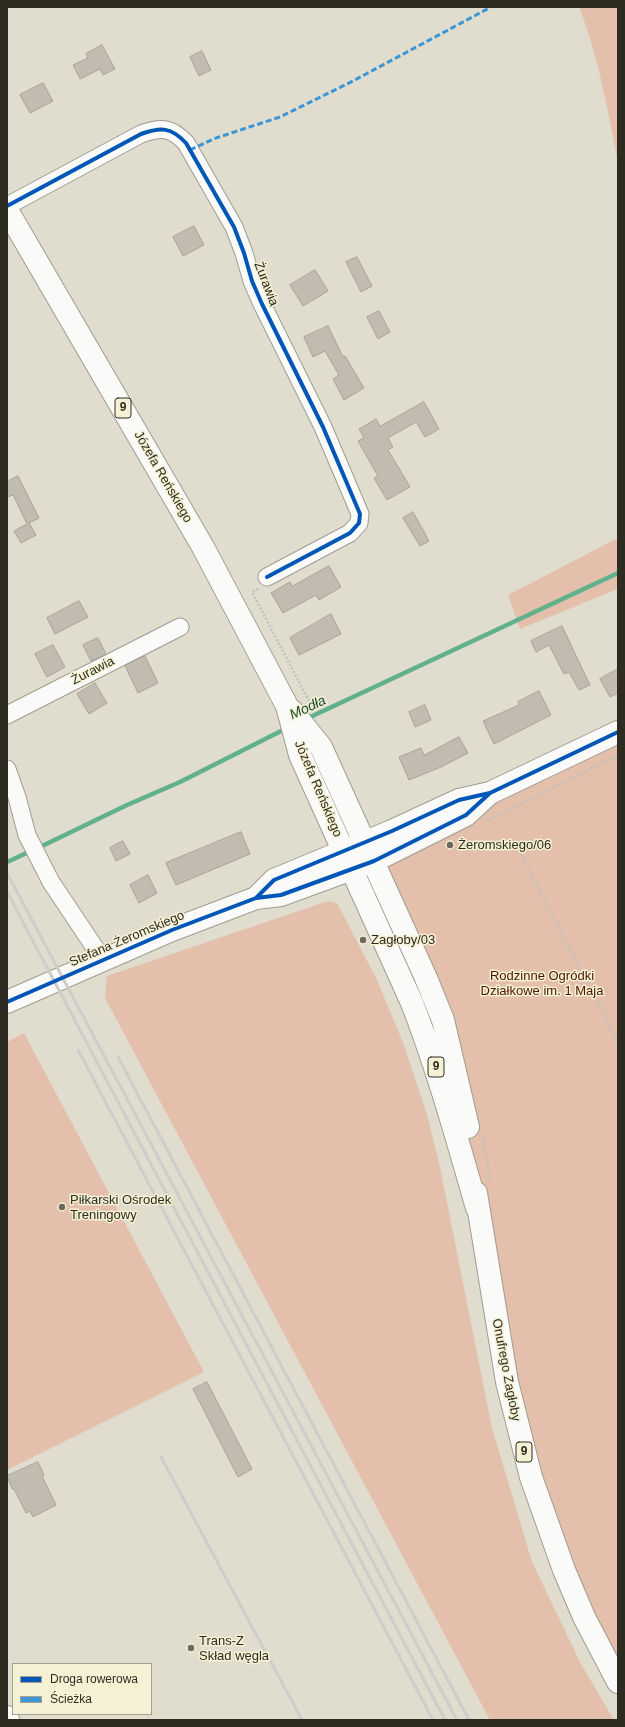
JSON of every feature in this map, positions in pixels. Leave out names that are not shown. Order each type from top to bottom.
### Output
[{"type":"main road","name":"Józefa Reńskiego","points":[[7,210],[203,547],[287,706],[322,747],[370,852]]},
{"type":"main road","name":"Józefa Reńskiego","points":[[287,706],[300,755],[349,860]]},
{"type":"main road","name":"Stefana Żeromskiego","points":[[7,1002],[103,960],[256,898],[274,880],[349,860],[466,815],[490,793],[618,732]]},
{"type":"main road","name":"Onufrego Zagłoby","points":[[370,852],[443,1020],[466,1117],[477,1208],[507,1382],[531,1477],[564,1570],[584,1617],[618,1682]]},
{"type":"main road","name":"Onufrego Zagłoby","points":[[349,860],[412,1003],[428,1044],[446,1098],[477,1208]]},
{"type":"street","name":"Żurawia","points":[[7,206],[141,134],[154,129],[168,130],[178,135],[186,142],[234,227],[244,253],[252,282],[323,427],[360,514],[359,523],[350,534],[268,577]]},
{"type":"street","name":"Żurawia","points":[[7,715],[180,627]]},
{"type":"street","points":[[7,769],[17,797],[27,835],[51,882],[103,960]]},
{"type":"path","points":[[268,577],[266,584],[252,592],[304,693]]},
{"type":"path","points":[[482,825],[618,755]]},
{"type":"path","points":[[514,840],[618,1042]]},
{"type":"green space","points":[[579,7],[618,7],[618,162],[592,44]]},
{"type":"green space","points":[[618,538],[618,589],[520,629],[508,595]]},
{"type":"green space","name":"Rodzinne Ogródki Działkowe im. 1 Maja","points":[[618,743],[618,1682],[604,1657],[507,1382],[465,1110],[374,861]]},
{"type":"green space","points":[[328,901],[337,903],[377,980],[404,1045],[427,1115],[440,1167],[492,1428],[532,1562],[581,1664],[614,1720],[490,1720],[105,998],[107,976]]},
{"type":"green space","name":"Piłkarski Ośrodek Treningowy","points":[[24,1033],[204,1372],[7,1470],[7,1042]]},
{"type":"building","points":[[102,45],[115,69],[103,75],[100,69],[80,79],[73,65],[88,58],[86,54]]},
{"type":"building","points":[[202,51],[211,70],[199,76],[190,57]]},
{"type":"building","points":[[43,83],[53,101],[30,113],[20,95]]},
{"type":"building","points":[[194,226],[204,245],[183,256],[173,237]]},
{"type":"building","points":[[357,257],[372,286],[361,292],[346,262]]},
{"type":"building","points":[[315,270],[328,291],[303,306],[290,285]]},
{"type":"building","points":[[379,311],[390,332],[378,339],[367,317]]},
{"type":"building","points":[[328,326],[343,357],[345,356],[364,388],[344,400],[333,379],[339,375],[325,351],[313,357],[304,337]]},
{"type":"building","points":[[424,402],[439,429],[425,437],[416,422],[388,438],[393,447],[388,450],[410,487],[387,500],[374,478],[378,476],[358,441],[364,438],[359,429],[376,419],[380,426]]},
{"type":"building","points":[[18,476],[39,518],[29,523],[36,535],[21,543],[14,531],[27,524],[13,495],[7,497],[7,482]]},
{"type":"building","points":[[413,512],[429,541],[420,546],[403,518]]},
{"type":"building","points":[[329,566],[341,587],[319,600],[316,595],[283,613],[271,593],[290,582],[292,586]]},
{"type":"building","points":[[79,601],[88,617],[55,634],[47,618]]},
{"type":"building","points":[[331,614],[341,634],[299,655],[290,638]]},
{"type":"building","points":[[562,626],[590,685],[579,690],[569,672],[564,674],[549,645],[536,652],[531,641]]},
{"type":"building","points":[[98,638],[106,654],[91,661],[83,645]]},
{"type":"building","points":[[53,645],[65,667],[47,677],[35,654]]},
{"type":"building","points":[[145,656],[158,683],[138,693],[125,666]]},
{"type":"building","points":[[618,669],[618,693],[610,697],[600,679]]},
{"type":"building","points":[[95,683],[107,703],[89,714],[77,694]]},
{"type":"building","points":[[539,691],[551,715],[494,744],[483,721],[519,705],[518,702]]},
{"type":"building","points":[[425,705],[431,720],[415,727],[409,712]]},
{"type":"building","points":[[459,737],[468,753],[441,767],[409,780],[399,757],[421,748],[424,755]]},
{"type":"building","points":[[241,832],[250,854],[176,885],[166,863]]},
{"type":"building","points":[[123,841],[130,854],[116,861],[110,848]]},
{"type":"building","points":[[148,875],[157,893],[139,903],[130,885]]},
{"type":"building","points":[[207,1382],[252,1469],[238,1477],[193,1389]]},
{"type":"building","points":[[38,1462],[44,1475],[42,1476],[56,1505],[33,1517],[30,1511],[26,1513],[14,1489],[12,1489],[7,1476]]},
{"type":"waterway","name":"Modła","points":[[306,719],[618,573]]},
{"type":"waterway","name":"Modła","points":[[38,848],[127,805],[180,782],[287,728]]},
{"type":"waterway","name":"Modła","points":[[7,862],[31,851]]},
{"type":"railway","points":[[7,873],[457,1720]]},
{"type":"railway","points":[[7,892],[445,1720]]},
{"type":"railway","points":[[78,1050],[433,1720]]},
{"type":"railway","points":[[118,1057],[469,1720]]},
{"type":"railway","points":[[161,1457],[302,1720]]},
{"type":"marked path","points":[[190,150],[216,138],[280,117],[353,81],[491,7]]},
{"type":"cycle path","points":[[7,206],[141,134],[154,130],[165,130],[175,134],[186,143],[234,227],[244,253],[252,281],[262,304],[323,427],[360,514],[359,523],[350,533],[267,577]]},
{"type":"cycle path","points":[[256,898],[274,880],[392,831],[459,800],[490,793],[618,732]]},
{"type":"cycle path","points":[[7,1002],[172,930],[256,898],[281,895],[374,861],[466,815],[490,793]]},
{"type":"place","name":"Żeromskiego/06","points":[[450,845]]},
{"type":"place","name":"Zagłoby/03","points":[[363,940]]},
{"type":"place","name":"Piłkarski Ośrodek Treningowy","points":[[62,1207]]},
{"type":"place","name":"Trans-Z Skład węgla","points":[[191,1648]]}]
